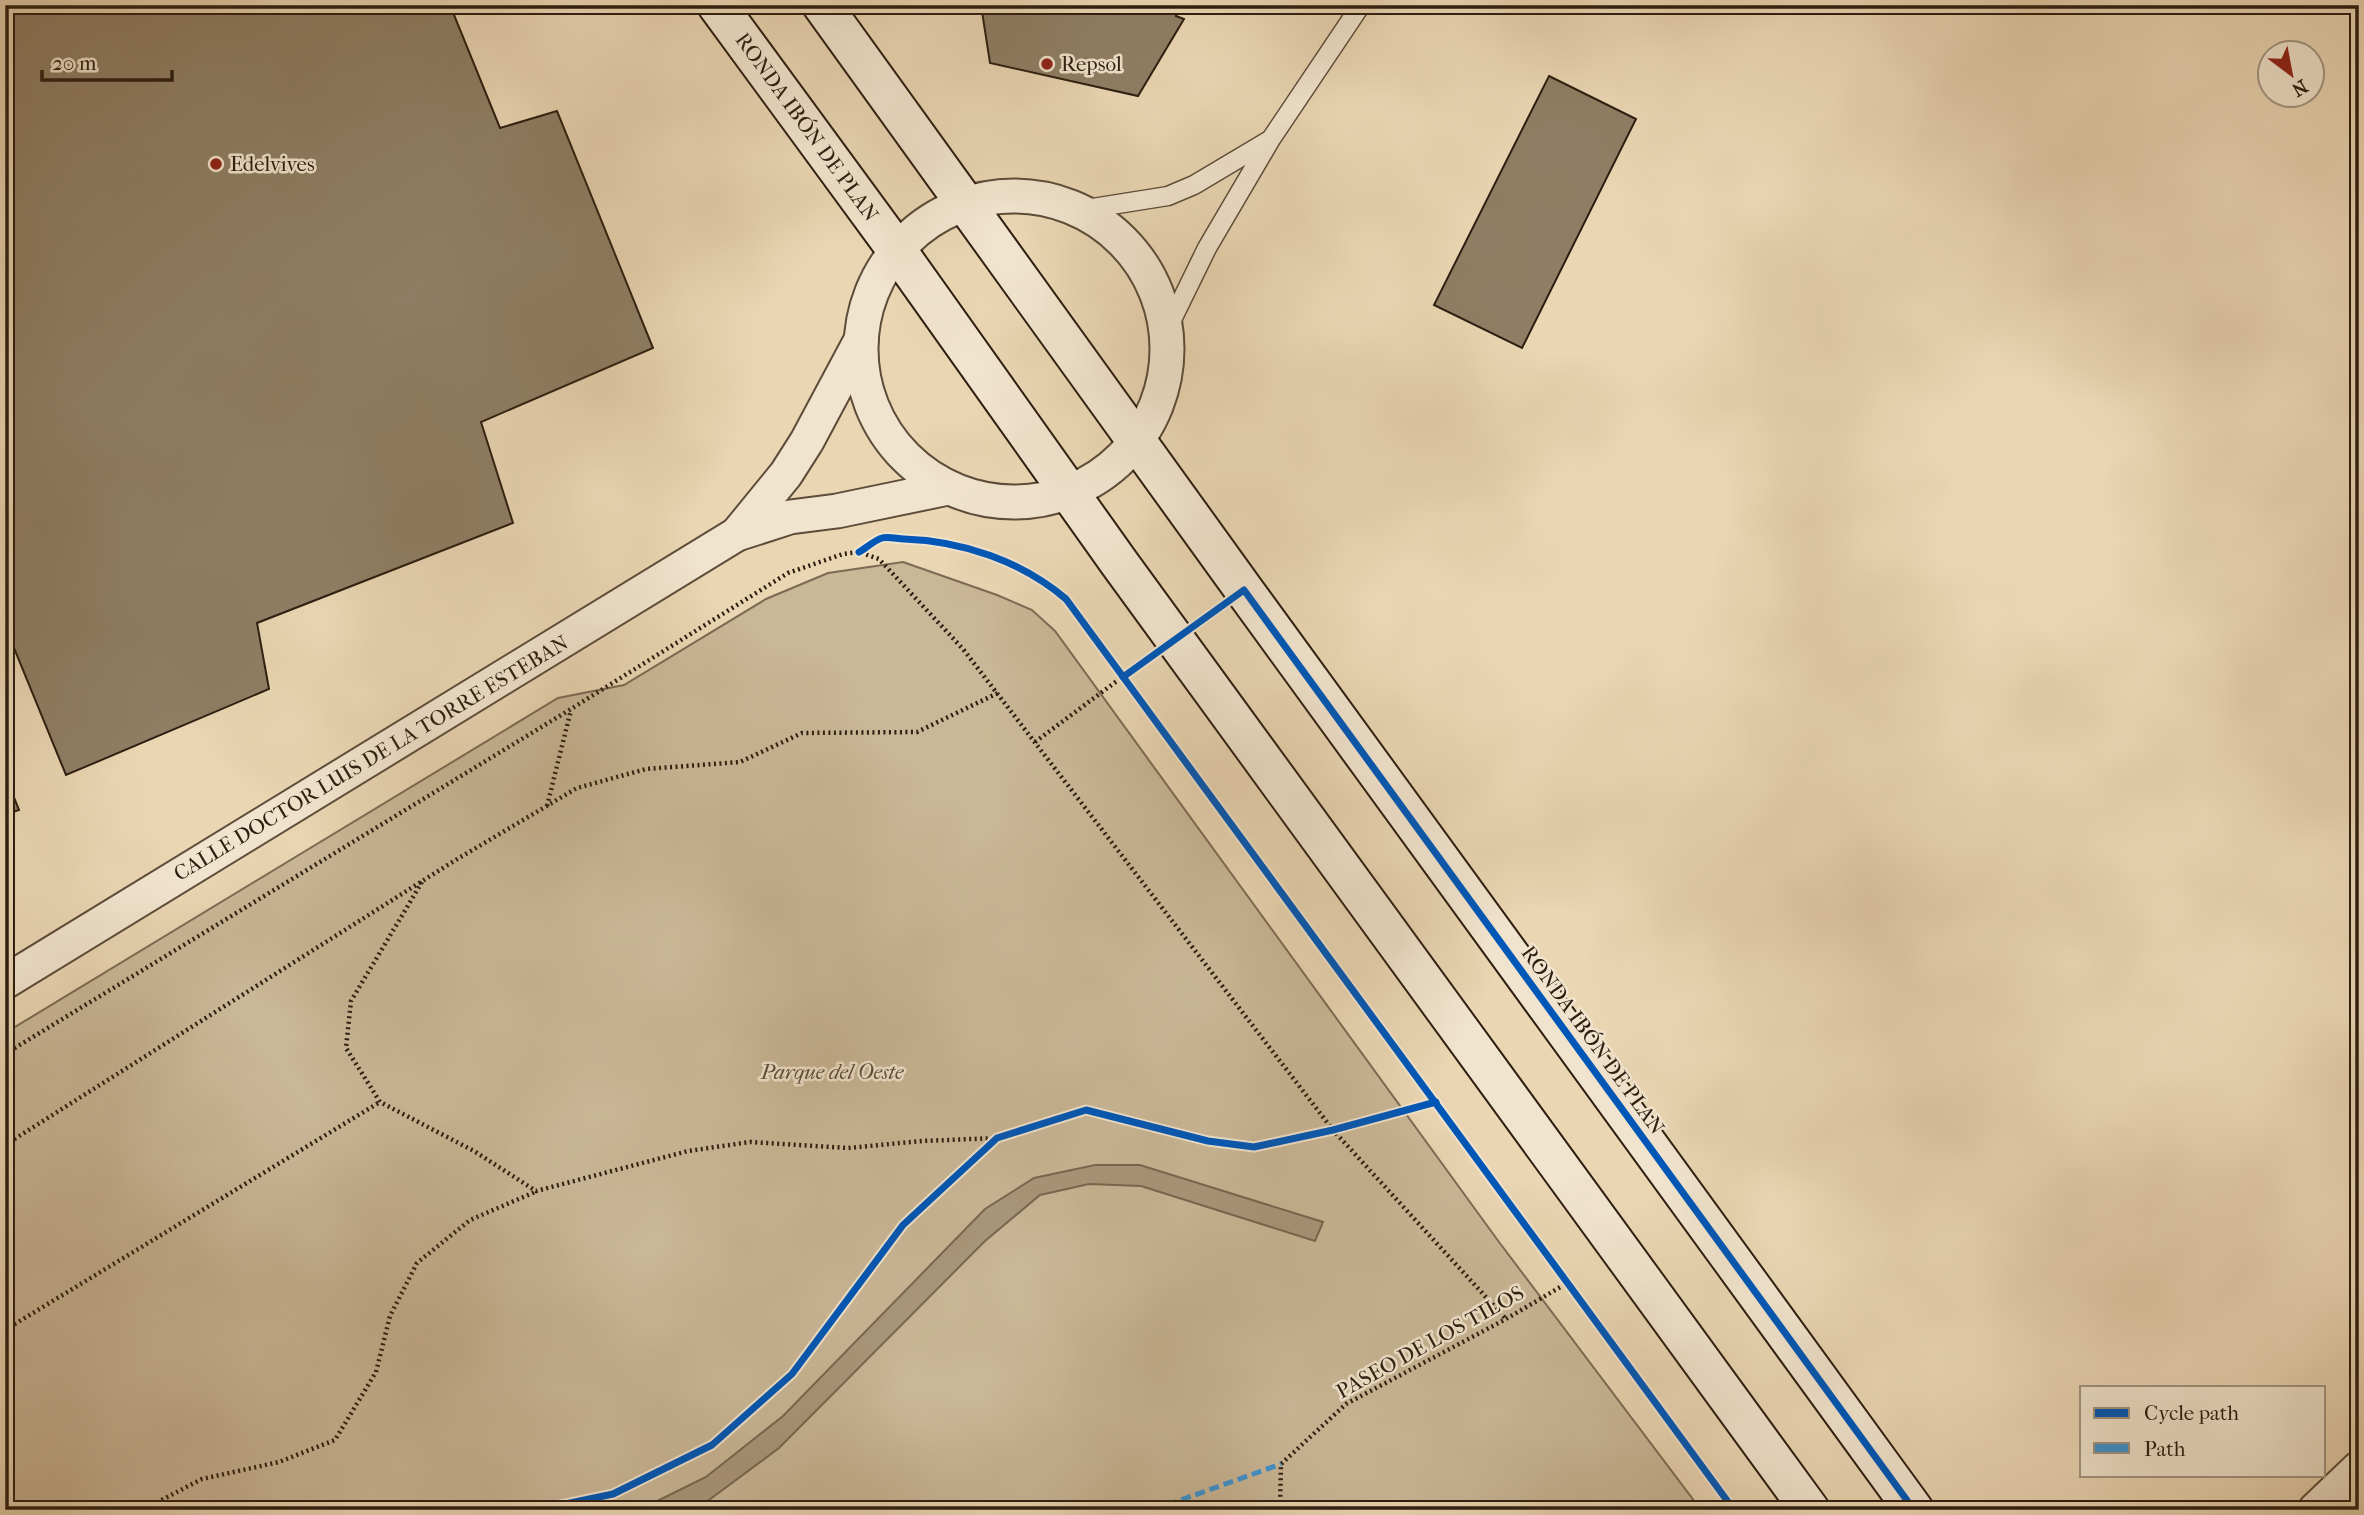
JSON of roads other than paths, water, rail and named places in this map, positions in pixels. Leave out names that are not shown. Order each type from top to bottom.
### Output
[{"type":"main road","name":"RONDA IBÓN DE PLAN","points":[[718,5],[896,249],[1068,492],[1810,1510]]},
{"type":"main road","name":"RONDA IBÓN DE PLAN","points":[[822,5],[1914,1510]]},
{"type":"street","points":[[1003,195],[1042,198],[1080,210],[1122,239],[1152,282],[1166,332],[1166,370],[1156,408],[1136,441],[1106,472],[1068,492],[1028,502],[1011,503],[987,500],[948,488],[905,457],[874,415],[860,364],[866,306],[876,279],[896,249],[928,221],[965,203],[1003,195]]},
{"type":"street","points":[[737,534],[786,474],[807,441],[861,340]]},
{"type":"street","points":[[737,534],[790,517],[837,511],[948,488]]},
{"type":"street","name":"CALLE DOCTOR LUIS DE LA TORRE ESTEBAN","points":[[5,982],[737,534]]},
{"type":"street","points":[[2315,1510],[2359,1468]]},
{"type":"lane","points":[[1166,332],[1207,248],[1271,139],[1361,5]]},
{"type":"lane","points":[[1080,210],[1168,196],[1194,185],[1271,139]]},
{"type":"place","name":"Repsol","points":[[1047,64]]},
{"type":"place","name":"Edelvives","points":[[216,164]]},
{"type":"park label","name":"Parque del Oeste","points":[[832,1072]]}]
